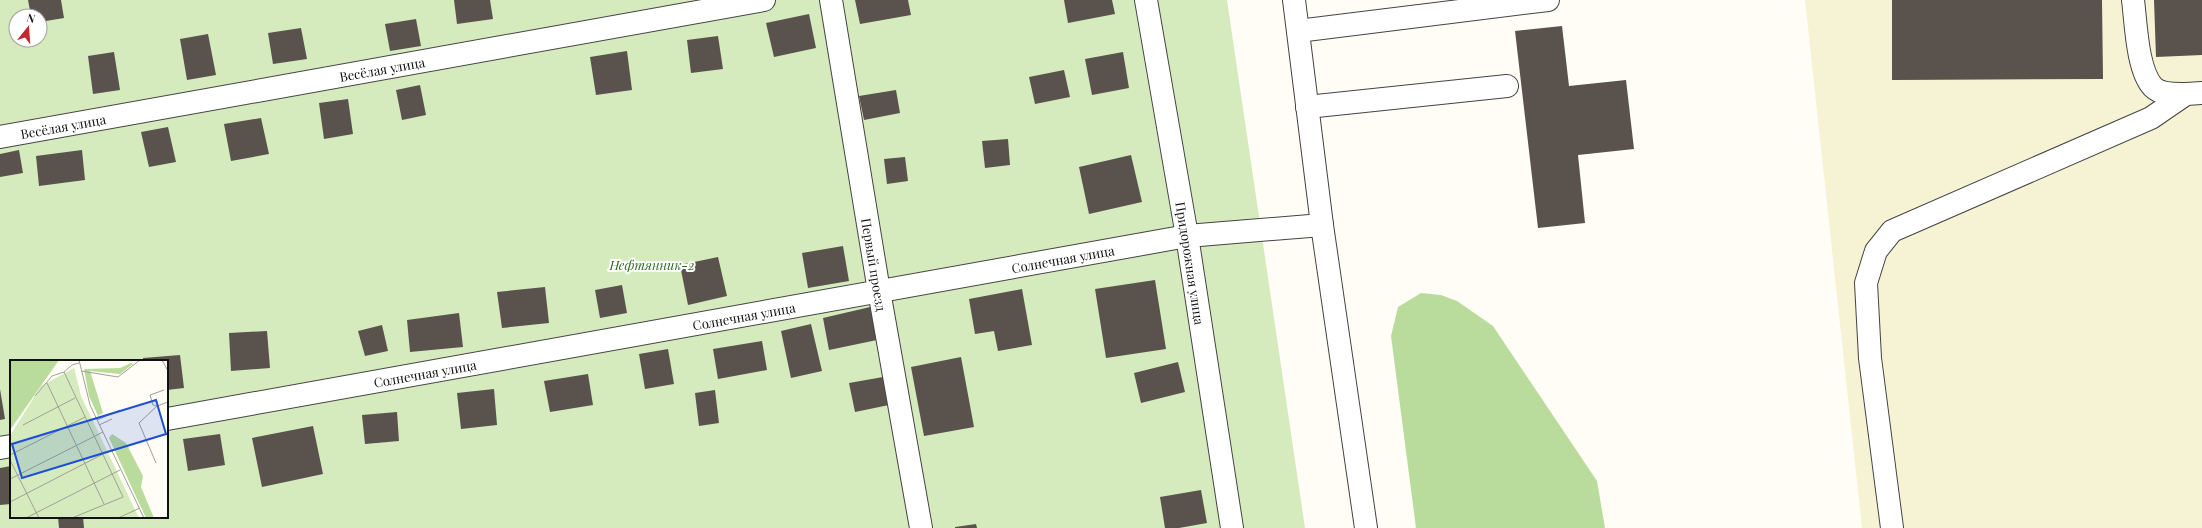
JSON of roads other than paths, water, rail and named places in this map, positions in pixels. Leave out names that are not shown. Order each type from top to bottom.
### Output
[{"type":"street","name":"Весёлая улица","points":[[0,137],[764,0]]},
{"type":"street","name":"Первый проезд","points":[[831,0],[879,291],[921,528]]},
{"type":"street","name":"Придорожная улица","points":[[1146,0],[1187,236],[1232,528]]},
{"type":"street","points":[[1294,0],[1322,225],[1366,528]]},
{"type":"street","points":[[1298,31],[1548,0]]},
{"type":"street","points":[[2133,0],[2143,68],[2153,87],[2166,93],[2194,93]]},
{"type":"street","points":[[1307,107],[1507,86]]},
{"type":"street","points":[[1892,528],[1870,358],[1866,283],[1876,251],[1892,231],[2151,118],[2194,93]]},
{"type":"street","name":"Солнечная улица","points":[[168,418],[1187,236],[1322,225]]},
{"type":"street","points":[[0,448],[10,446]]},
{"type":"park label","name":"Нефтянник-2","points":[[652,264]]}]
